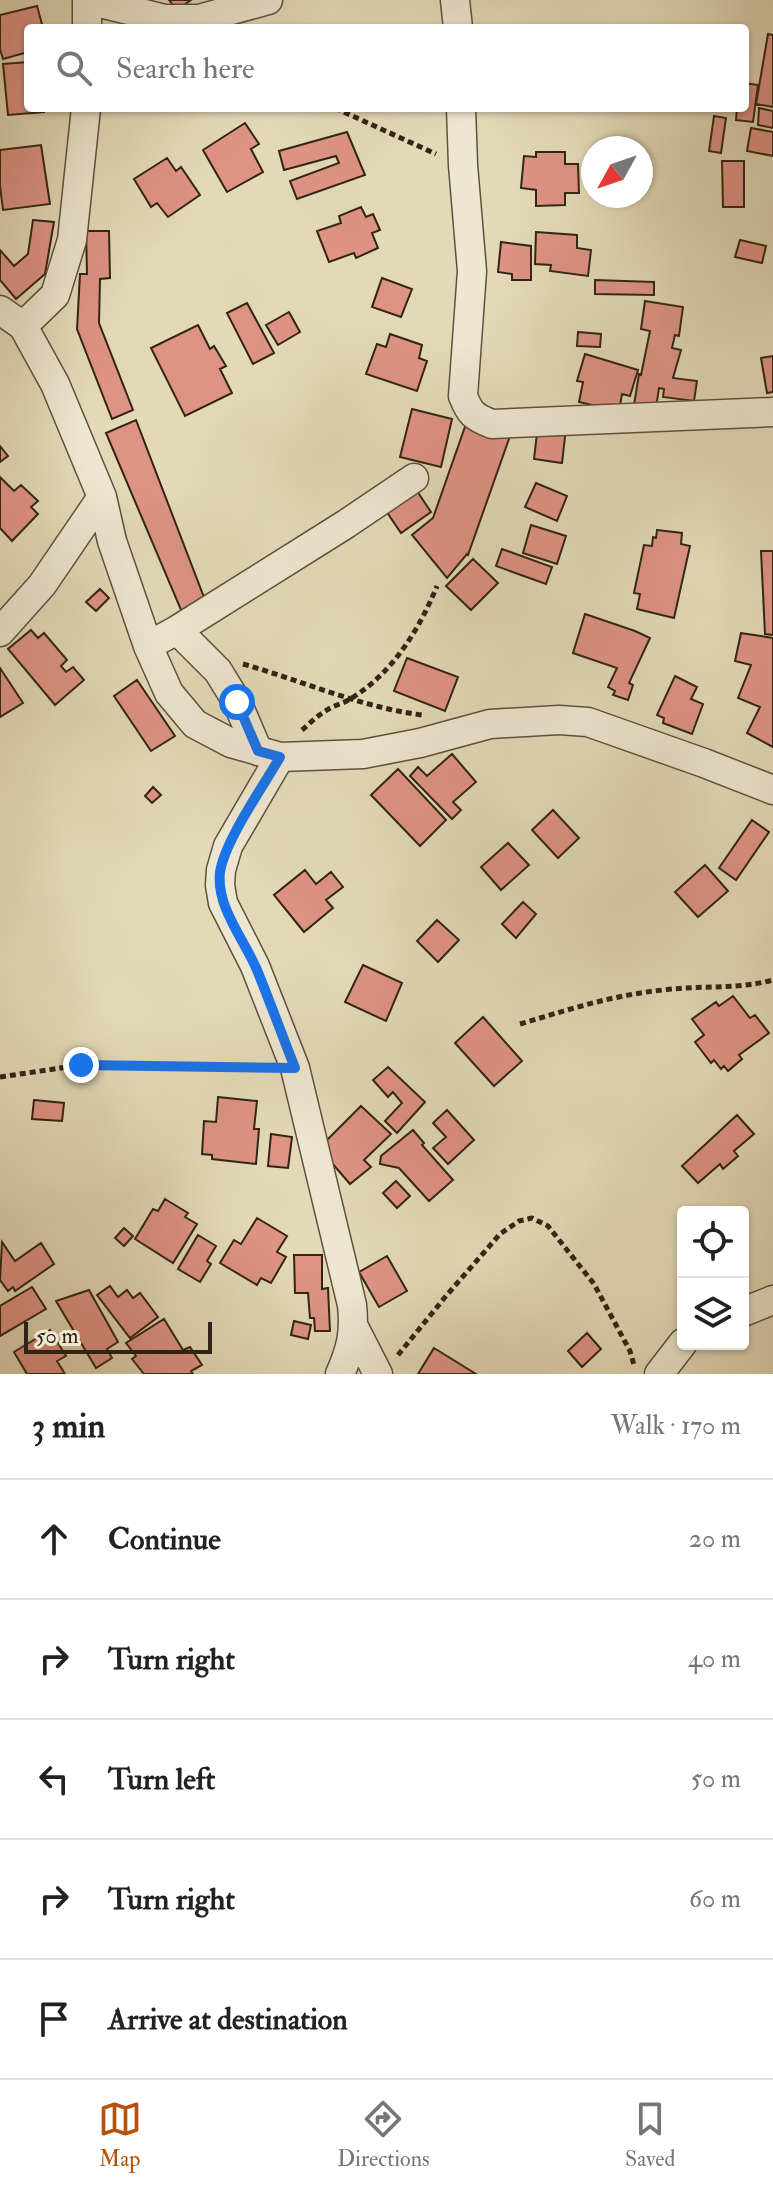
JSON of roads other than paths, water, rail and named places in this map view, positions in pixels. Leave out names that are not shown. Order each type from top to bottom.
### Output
[{"type":"street","points":[[87,24],[87,0],[165,19],[199,19],[268,0]]},
{"type":"street","points":[[455,0],[458,24]]},
{"type":"street","points":[[86,112],[72,240],[55,295],[12,318],[55,384],[102,497],[112,541],[148,646],[169,693],[195,724],[231,743],[269,754],[363,754],[490,724],[559,720],[588,722],[773,790]]},
{"type":"street","points":[[461,112],[472,271],[463,396],[467,408],[475,417],[492,424],[773,412]]},
{"type":"street","points":[[148,646],[346,524],[414,478]]},
{"type":"street","points":[[0,632],[42,585],[102,497]]},
{"type":"street","points":[[177,630],[218,671],[269,754]]},
{"type":"street","points":[[269,754],[228,846],[220,885],[223,903],[255,966],[295,1068],[352,1305],[355,1329],[340,1374]]},
{"type":"street","points":[[749,1310],[773,1300]]},
{"type":"street","points":[[355,1329],[385,1368]]},
{"type":"street","points":[[659,1374],[678,1350]]}]
